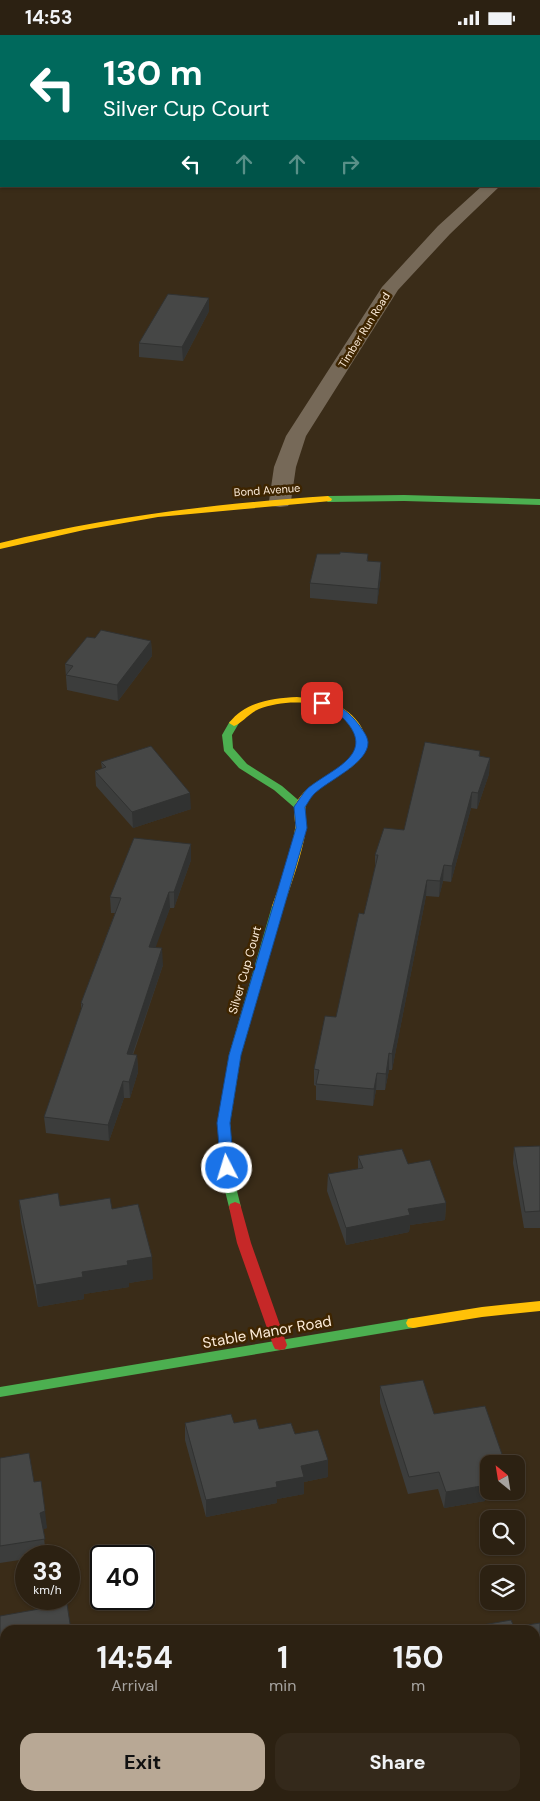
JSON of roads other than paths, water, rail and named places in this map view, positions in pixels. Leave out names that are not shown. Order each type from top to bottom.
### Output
[{"type":"street","name":"Timber Run Road","points":[[280,501],[285,467],[296,437],[391,287],[444,230],[491,187]]},
{"type":"street","name":"Bond Avenue","points":[[0,546],[142,517],[280,501],[421,496],[540,502]]},
{"type":"street","points":[[305,700],[335,708],[354,723],[363,743],[360,752],[352,761],[310,792],[300,807],[278,788],[243,766],[228,749],[229,730],[243,713],[272,703],[305,700]]},
{"type":"street","name":"Silver Cup Court","points":[[280,1345],[244,1243],[237,1217],[229,1183],[224,1123],[235,1055],[301,828],[300,807]]},
{"type":"street","name":"Stable Manor Road","points":[[0,1392],[482,1311],[540,1305]]}]
